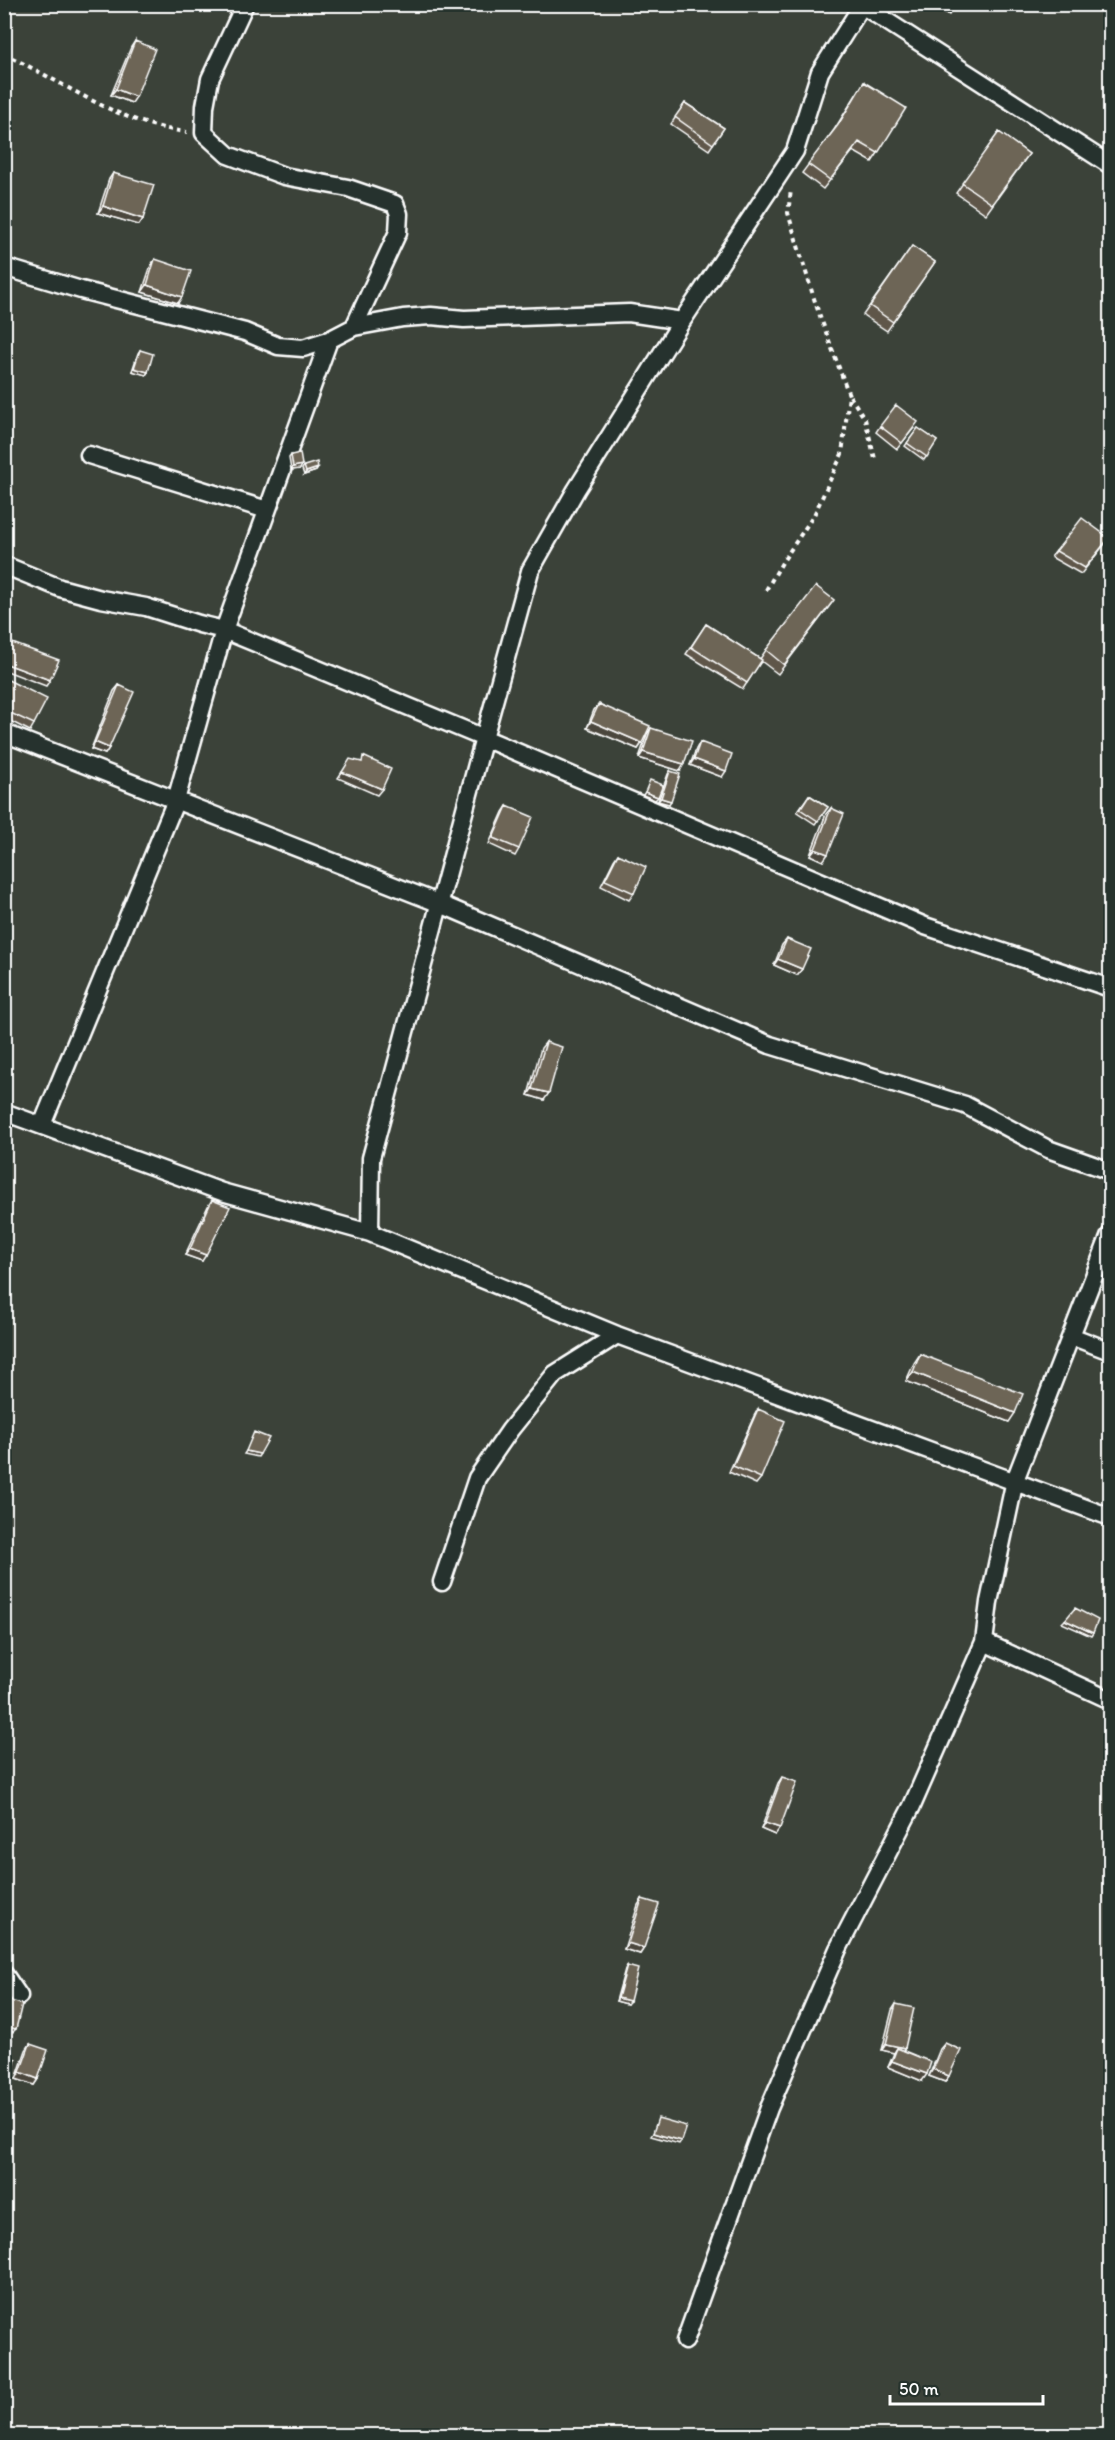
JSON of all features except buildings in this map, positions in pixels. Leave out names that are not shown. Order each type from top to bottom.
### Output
[{"type":"street","points":[[245,4],[210,79],[205,106],[204,133],[228,155],[262,168],[284,176],[348,188],[395,204],[399,214],[398,232],[354,327]]},
{"type":"street","points":[[370,1233],[371,1158],[438,903],[530,571],[576,490],[682,321],[795,151],[820,72],[862,5],[1110,165]]},
{"type":"street","points":[[4,267],[81,290],[245,332],[278,346],[303,348],[329,340],[354,327],[403,318],[431,316],[464,319],[629,313],[682,321]]},
{"type":"street","points":[[42,1125],[176,800],[224,630],[329,340]]},
{"type":"street","points":[[89,455],[267,510]]},
{"type":"street","points":[[4,565],[60,588],[101,599],[146,607],[224,630],[925,926],[1110,988]]},
{"type":"street","points":[[4,733],[438,903],[770,1045],[965,1105],[1048,1149],[1110,1171]]},
{"type":"street","points":[[4,1112],[222,1192],[370,1233],[616,1335],[1110,1516]]},
{"type":"street","points":[[685,2341],[769,2109],[838,1949],[912,1806],[984,1642],[989,1602],[1015,1480],[1110,1235]]},
{"type":"street","points":[[442,1582],[477,1478],[510,1430],[555,1374],[616,1335]]},
{"type":"street","points":[[1071,1336],[1110,1351]]},
{"type":"street","points":[[984,1642],[1110,1700]]},
{"type":"street","points":[[4,1974],[19,1996]]},
{"type":"path","points":[[4,54],[117,112],[165,129],[204,133]]},
{"type":"path","points":[[792,182],[788,213],[816,305],[849,395],[865,419],[875,459]]},
{"type":"path","points":[[766,590],[814,515],[842,454],[849,395]]}]
